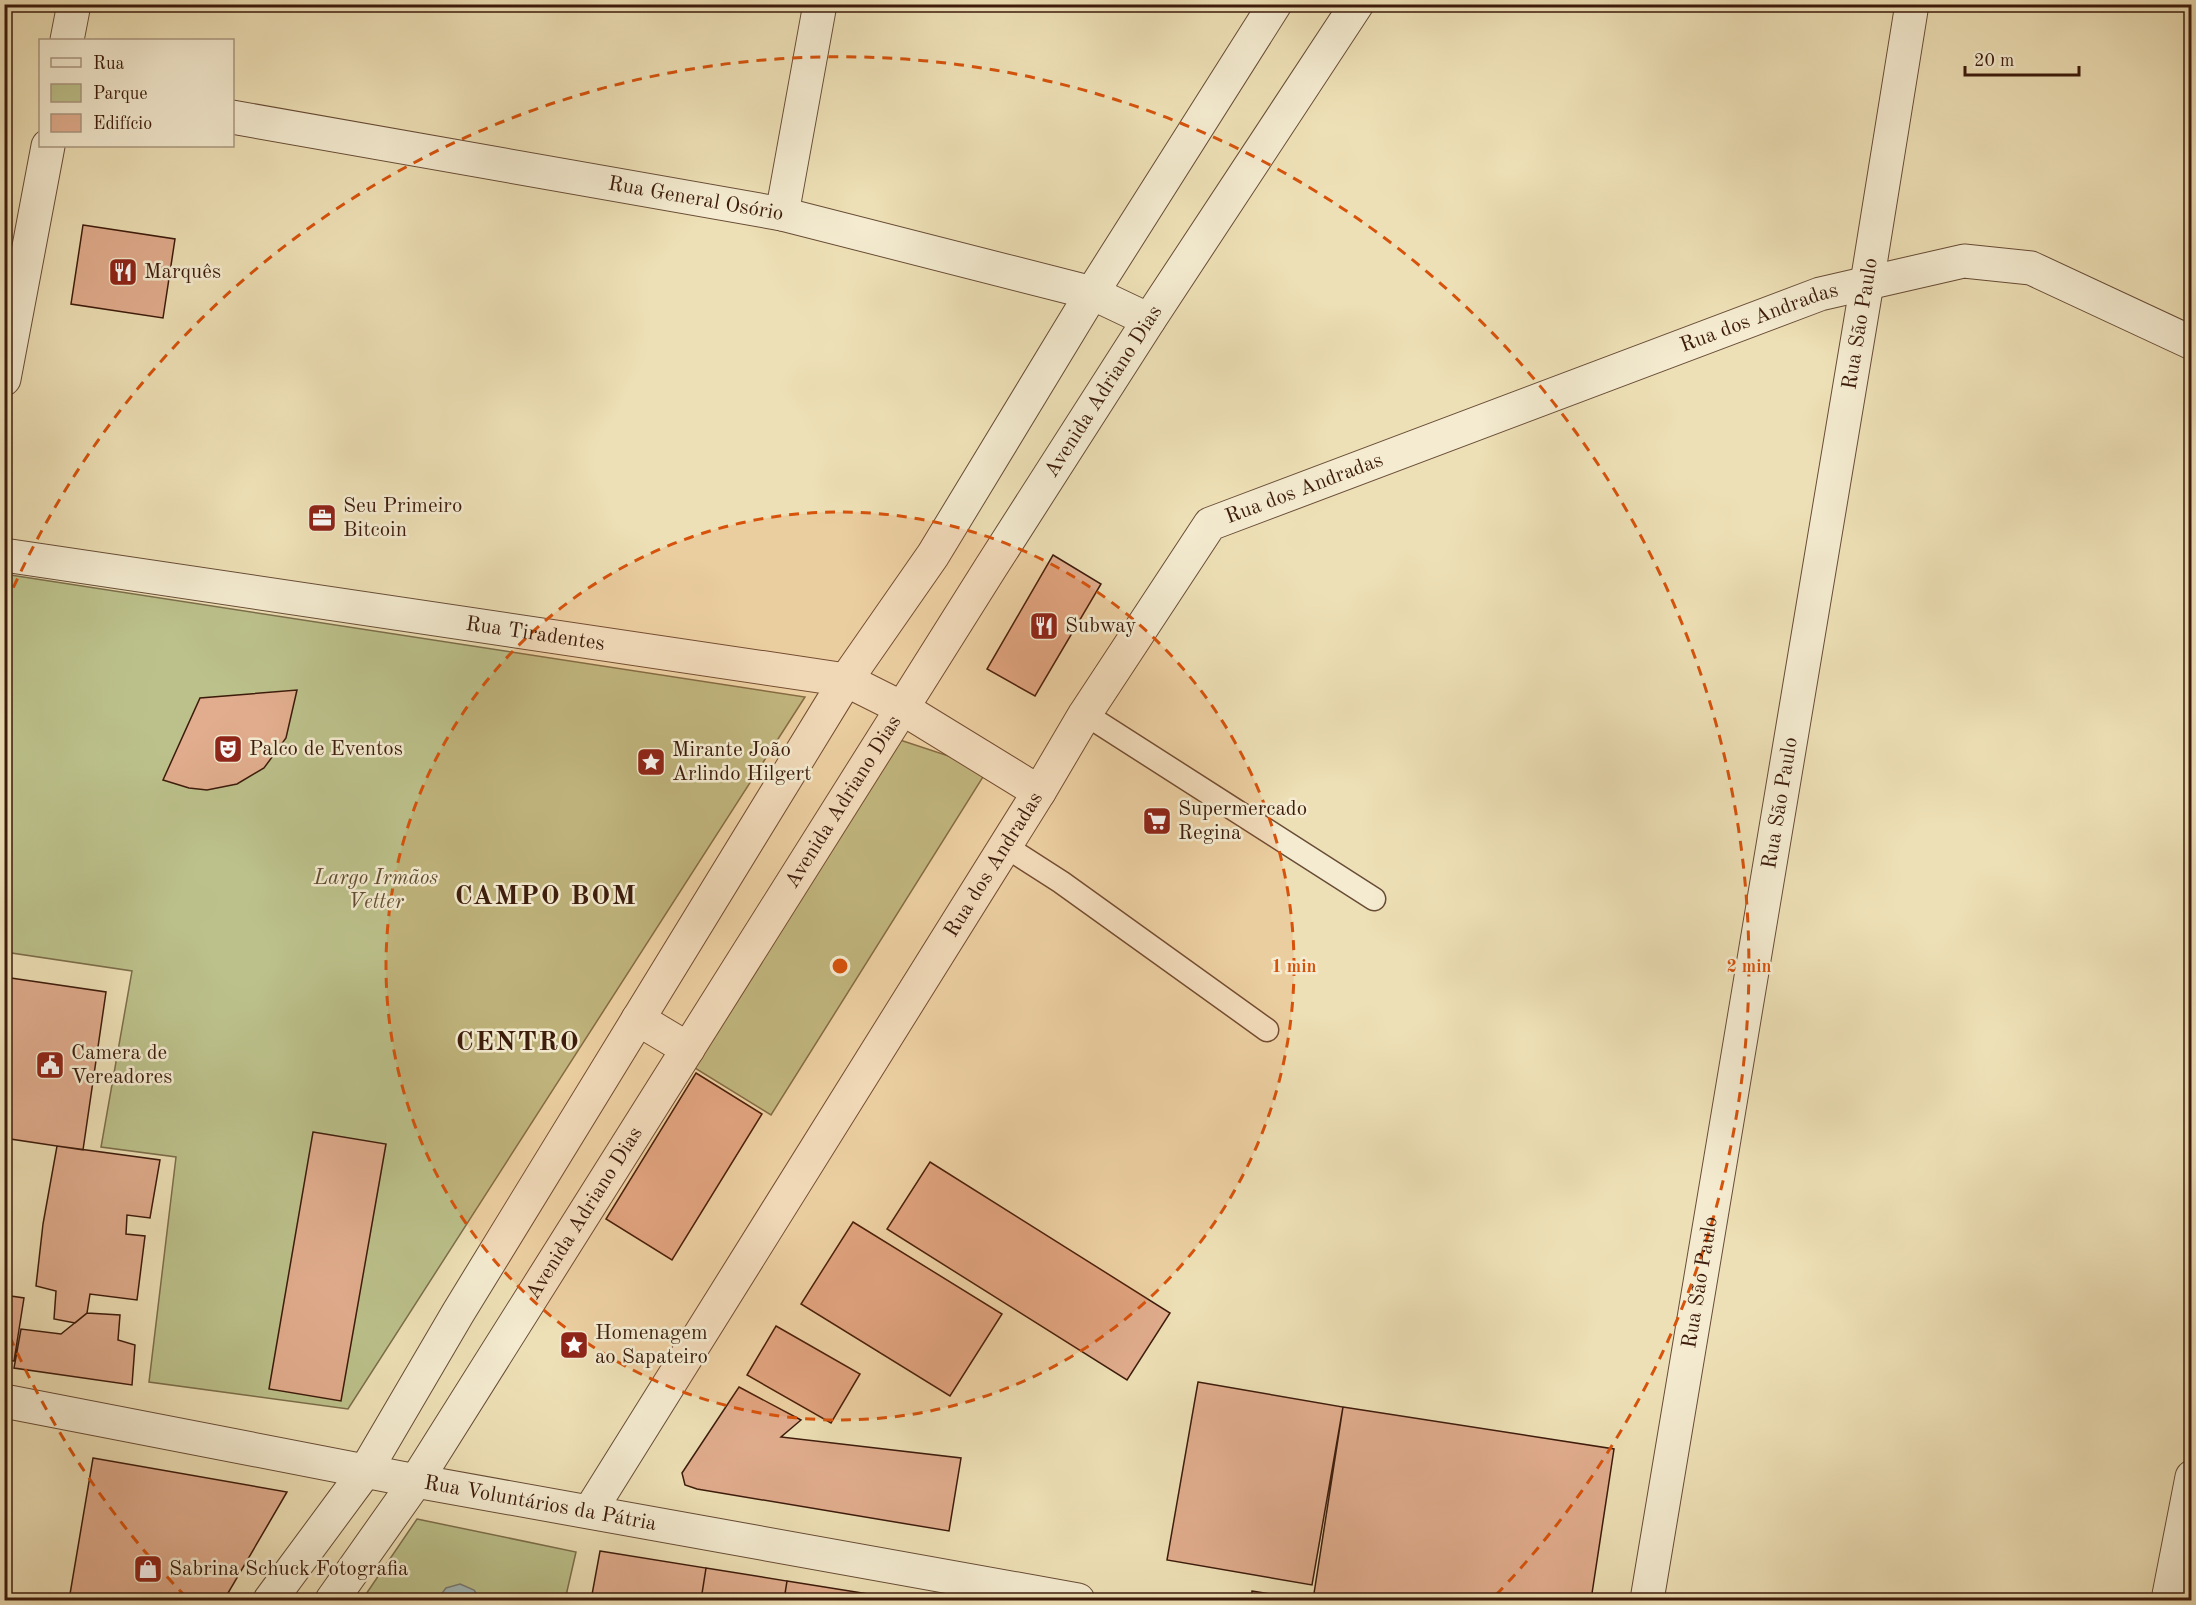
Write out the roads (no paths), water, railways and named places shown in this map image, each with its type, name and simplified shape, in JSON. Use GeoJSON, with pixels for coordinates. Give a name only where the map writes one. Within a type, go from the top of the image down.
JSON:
{"type":"FeatureCollection","features":[{"type":"Feature","properties":{"kind":"street"},"geometry":{"type":"LineString","coordinates":[[67,39],[74,4]]}},
{"type":"Feature","properties":{"kind":"street"},"geometry":{"type":"LineString","coordinates":[[782,214],[820,4]]}},
{"type":"Feature","properties":{"kind":"street"},"geometry":{"type":"LineString","coordinates":[[270,1600],[366,1470],[464,1303],[846,680],[933,555],[1092,293],[1275,4]]}},
{"type":"Feature","properties":{"kind":"street","name":"Avenida Adriano Dias"},"geometry":{"type":"LineString","coordinates":[[332,1600],[416,1481],[1149,320],[1357,4]]}},
{"type":"Feature","properties":{"kind":"street","name":"Rua São Paulo"},"geometry":{"type":"LineString","coordinates":[[1647,1600],[1912,4]]}},
{"type":"Feature","properties":{"kind":"street","name":"Rua General Osório"},"geometry":{"type":"LineString","coordinates":[[234,117],[782,214],[1092,293],[1149,320]]}},
{"type":"Feature","properties":{"kind":"street"},"geometry":{"type":"LineString","coordinates":[[4,379],[48,147]]}},
{"type":"Feature","properties":{"kind":"street","name":"Rua dos Andradas"},"geometry":{"type":"LineString","coordinates":[[590,1511],[1039,792],[1085,714],[1210,524],[1820,294],[1964,261],[2031,268],[2192,343]]}},
{"type":"Feature","properties":{"kind":"street","name":"Rua Tiradentes"},"geometry":{"type":"LineString","coordinates":[[4,555],[846,680],[902,708],[1039,792]]}},
{"type":"Feature","properties":{"kind":"street"},"geometry":{"type":"LineString","coordinates":[[638,1019],[688,1049]]}},
{"type":"Feature","properties":{"kind":"street","name":"Rua Voluntários da Pátria"},"geometry":{"type":"LineString","coordinates":[[4,1401],[416,1481],[1078,1600]]}},
{"type":"Feature","properties":{"kind":"street"},"geometry":{"type":"LineString","coordinates":[[2177,1594],[2192,1477]]}},
{"type":"Feature","properties":{"kind":"lane"},"geometry":{"type":"LineString","coordinates":[[1085,714],[1374,899]]}},
{"type":"Feature","properties":{"kind":"lane"},"geometry":{"type":"LineString","coordinates":[[1005,846],[1061,882],[1267,1030]]}},
{"type":"Feature","properties":{"kind":"water"},"geometry":{"type":"Polygon","coordinates":[[[460,1584],[474,1590],[481,1600],[437,1600],[446,1588],[460,1584]]]}},
{"type":"Feature","properties":{"kind":"place","name":"Marquês"},"geometry":{"type":"Point","coordinates":[123,272]}},
{"type":"Feature","properties":{"kind":"place","name":"Seu Primeiro Bitcoin"},"geometry":{"type":"Point","coordinates":[322,518]}},
{"type":"Feature","properties":{"kind":"place","name":"Subway"},"geometry":{"type":"Point","coordinates":[1044,626]}},
{"type":"Feature","properties":{"kind":"place","name":"Palco de Eventos"},"geometry":{"type":"Point","coordinates":[228,749]}},
{"type":"Feature","properties":{"kind":"place","name":"Mirante João Arlindo Hilgert"},"geometry":{"type":"Point","coordinates":[651,762]}},
{"type":"Feature","properties":{"kind":"place","name":"Supermercado Regina"},"geometry":{"type":"Point","coordinates":[1157,821]}},
{"type":"Feature","properties":{"kind":"place","name":"Camera de Vereadores"},"geometry":{"type":"Point","coordinates":[50,1065]}},
{"type":"Feature","properties":{"kind":"place","name":"Homenagem ao Sapateiro"},"geometry":{"type":"Point","coordinates":[574,1345]}},
{"type":"Feature","properties":{"kind":"place","name":"Sabrina Schuck Fotografia"},"geometry":{"type":"Point","coordinates":[148,1569]}},
{"type":"Feature","properties":{"kind":"district","name":"CAMPO BOM"},"geometry":{"type":"Point","coordinates":[546,896]}},
{"type":"Feature","properties":{"kind":"district","name":"CENTRO"},"geometry":{"type":"Point","coordinates":[518,1042]}},
{"type":"Feature","properties":{"kind":"park label","name":"Largo Irmãos Vetter"},"geometry":{"type":"Point","coordinates":[376,890]}}]}
